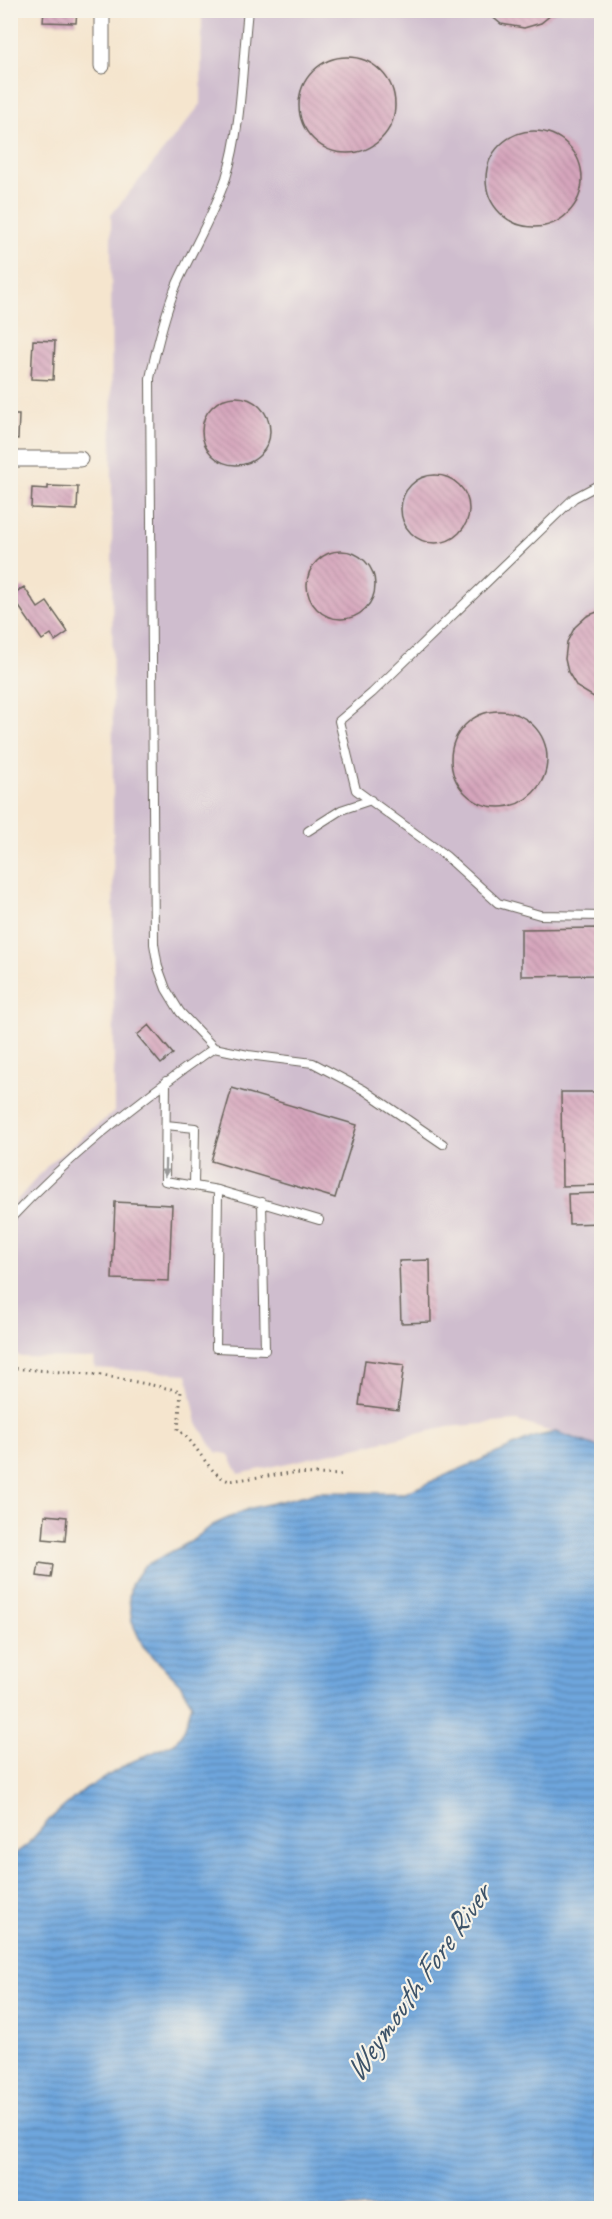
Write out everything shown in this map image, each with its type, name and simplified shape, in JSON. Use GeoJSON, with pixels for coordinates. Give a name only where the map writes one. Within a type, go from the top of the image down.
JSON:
{"type":"FeatureCollection","features":[{"type":"Feature","properties":{"kind":"street"},"geometry":{"type":"LineString","coordinates":[[102,10],[102,66]]}},
{"type":"Feature","properties":{"kind":"street"},"geometry":{"type":"LineString","coordinates":[[10,459],[80,459]]}},
{"type":"Feature","properties":{"kind":"lane"},"geometry":{"type":"LineString","coordinates":[[248,10],[233,147],[226,177],[213,212],[177,285],[160,329],[150,378],[154,944],[158,967],[166,989],[180,1012],[214,1048],[248,1055],[314,1063],[364,1090],[443,1144]]}},
{"type":"Feature","properties":{"kind":"lane"},"geometry":{"type":"LineString","coordinates":[[602,483],[574,498],[372,693],[339,721],[356,790],[446,856],[498,903],[540,915],[602,916]]}},
{"type":"Feature","properties":{"kind":"lane"},"geometry":{"type":"LineString","coordinates":[[308,831],[341,810],[371,800]]}},
{"type":"Feature","properties":{"kind":"lane"},"geometry":{"type":"LineString","coordinates":[[10,1219],[80,1150],[166,1081],[214,1048]]}},
{"type":"Feature","properties":{"kind":"lane"},"geometry":{"type":"LineString","coordinates":[[166,1081],[165,1181],[218,1190],[320,1220]]}},
{"type":"Feature","properties":{"kind":"lane"},"geometry":{"type":"LineString","coordinates":[[166,1125],[195,1128],[194,1185]]}},
{"type":"Feature","properties":{"kind":"lane"},"geometry":{"type":"LineString","coordinates":[[218,1190],[216,1348],[265,1350],[262,1202]]}},
{"type":"Feature","properties":{"kind":"path"},"geometry":{"type":"LineString","coordinates":[[10,1368],[102,1375],[181,1391],[178,1430],[195,1443],[213,1471],[221,1478],[230,1481],[291,1473],[345,1475]]}},
{"type":"Feature","properties":{"kind":"shaded area"},"geometry":{"type":"Polygon","coordinates":[[[202,11],[601,11],[601,1448],[517,1421],[448,1427],[239,1474],[228,1454],[216,1452],[197,1423],[187,1374],[95,1368],[94,1358],[21,1357],[11,1351],[11,1207],[49,1164],[114,1112],[111,215],[201,104],[202,11]]]}},
{"type":"Feature","properties":{"kind":"water","name":"Weymouth Fore River"},"geometry":{"type":"Polygon","coordinates":[[[556,1432],[601,1448],[601,2208],[11,2208],[11,1857],[28,1844],[50,1819],[81,1792],[129,1763],[175,1743],[184,1730],[192,1704],[181,1685],[143,1646],[132,1622],[129,1598],[131,1585],[144,1566],[190,1542],[213,1525],[248,1509],[318,1492],[405,1493],[534,1437],[556,1432]]]}},
{"type":"Feature","properties":{"kind":"building"},"geometry":{"type":"Polygon","coordinates":[[[44,10],[77,10],[76,23],[43,22],[44,10]]]}},
{"type":"Feature","properties":{"kind":"building"},"geometry":{"type":"Polygon","coordinates":[[[484,10],[557,10],[541,23],[524,28],[501,24],[484,10]]]}},
{"type":"Feature","properties":{"kind":"building"},"geometry":{"type":"Polygon","coordinates":[[[347,57],[365,61],[381,71],[391,87],[395,105],[391,123],[381,139],[365,149],[347,153],[329,149],[313,139],[303,123],[299,105],[303,87],[313,71],[329,61],[347,57]]]}},
{"type":"Feature","properties":{"kind":"building"},"geometry":{"type":"Polygon","coordinates":[[[534,131],[552,135],[568,145],[578,161],[582,179],[578,197],[568,213],[552,223],[534,227],[516,223],[500,213],[490,197],[486,179],[490,161],[500,145],[516,135],[534,131]]]}},
{"type":"Feature","properties":{"kind":"building"},"geometry":{"type":"Polygon","coordinates":[[[33,340],[55,341],[53,380],[31,379],[33,340]]]}},
{"type":"Feature","properties":{"kind":"building"},"geometry":{"type":"Polygon","coordinates":[[[236,397],[249,400],[260,407],[267,418],[270,431],[267,444],[260,455],[249,462],[236,465],[223,462],[212,455],[205,444],[202,431],[205,418],[212,407],[223,400],[236,397]]]}},
{"type":"Feature","properties":{"kind":"building"},"geometry":{"type":"Polygon","coordinates":[[[10,415],[19,415],[18,439],[10,438],[10,415]]]}},
{"type":"Feature","properties":{"kind":"building"},"geometry":{"type":"Polygon","coordinates":[[[435,475],[448,478],[459,485],[466,496],[469,509],[466,522],[459,533],[448,540],[435,543],[422,540],[411,533],[404,522],[401,509],[404,496],[411,485],[422,478],[435,475]]]}},
{"type":"Feature","properties":{"kind":"building"},"geometry":{"type":"Polygon","coordinates":[[[48,486],[78,487],[77,510],[31,508],[32,488],[48,489],[48,486]]]}},
{"type":"Feature","properties":{"kind":"building"},"geometry":{"type":"Polygon","coordinates":[[[341,551],[354,554],[365,561],[372,572],[375,585],[372,598],[365,609],[354,616],[341,619],[328,616],[317,609],[310,598],[307,585],[310,572],[317,561],[328,554],[341,551]]]}},
{"type":"Feature","properties":{"kind":"building"},"geometry":{"type":"Polygon","coordinates":[[[24,587],[38,608],[47,602],[68,632],[55,641],[51,634],[42,640],[11,595],[24,587]]]}},
{"type":"Feature","properties":{"kind":"building"},"geometry":{"type":"Polygon","coordinates":[[[602,610],[602,702],[577,687],[568,672],[565,659],[567,642],[575,627],[587,616],[602,610]]]}},
{"type":"Feature","properties":{"kind":"building"},"geometry":{"type":"Polygon","coordinates":[[[499,711],[517,715],[533,725],[543,741],[547,759],[543,777],[533,793],[517,803],[499,807],[481,803],[465,793],[455,777],[451,759],[455,741],[465,725],[481,715],[499,711]]]}},
{"type":"Feature","properties":{"kind":"building"},"geometry":{"type":"Polygon","coordinates":[[[602,928],[602,975],[521,976],[521,929],[602,928]]]}},
{"type":"Feature","properties":{"kind":"building"},"geometry":{"type":"Polygon","coordinates":[[[149,1025],[173,1054],[161,1064],[137,1035],[149,1025]]]}},
{"type":"Feature","properties":{"kind":"building"},"geometry":{"type":"Polygon","coordinates":[[[232,1088],[357,1125],[335,1198],[211,1161],[232,1088]]]}},
{"type":"Feature","properties":{"kind":"building"},"geometry":{"type":"Polygon","coordinates":[[[561,1092],[602,1092],[602,1185],[562,1186],[561,1092]]]}},
{"type":"Feature","properties":{"kind":"building"},"geometry":{"type":"Polygon","coordinates":[[[602,1193],[602,1223],[569,1224],[568,1194],[602,1193]]]}},
{"type":"Feature","properties":{"kind":"building"},"geometry":{"type":"Polygon","coordinates":[[[115,1202],[172,1205],[169,1281],[112,1279],[115,1202]]]}},
{"type":"Feature","properties":{"kind":"building"},"geometry":{"type":"Polygon","coordinates":[[[430,1260],[431,1322],[401,1323],[399,1261],[430,1260]]]}},
{"type":"Feature","properties":{"kind":"building"},"geometry":{"type":"Polygon","coordinates":[[[365,1360],[404,1365],[398,1410],[359,1405],[365,1360]]]}},
{"type":"Feature","properties":{"kind":"building"},"geometry":{"type":"Polygon","coordinates":[[[45,1515],[67,1517],[65,1541],[43,1539],[45,1515]]]}},
{"type":"Feature","properties":{"kind":"building"},"geometry":{"type":"Polygon","coordinates":[[[39,1563],[53,1565],[51,1578],[37,1576],[39,1563]]]}}]}
